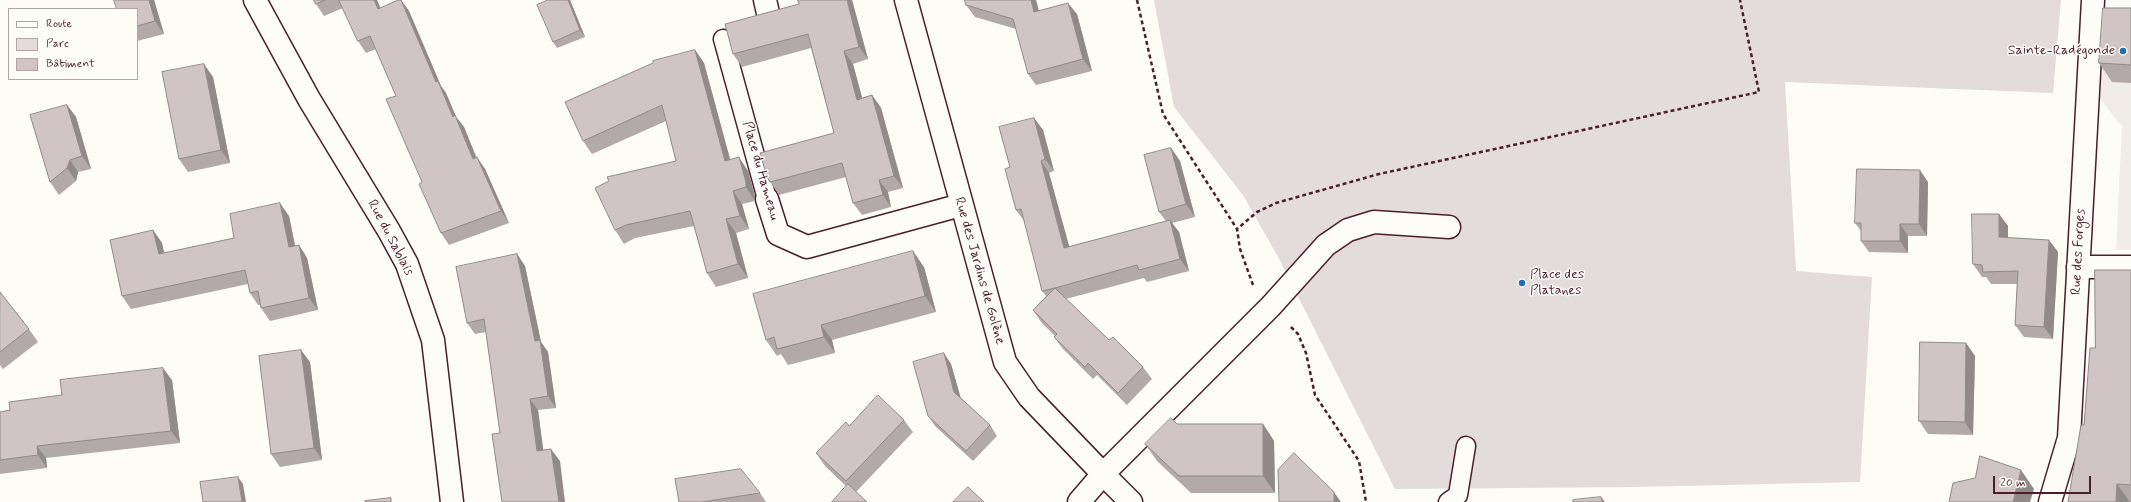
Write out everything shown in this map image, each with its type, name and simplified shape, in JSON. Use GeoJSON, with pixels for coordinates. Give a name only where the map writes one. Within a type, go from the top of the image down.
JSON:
{"type":"FeatureCollection","features":[{"type":"Feature","properties":{"kind":"street","name":"Rue du Sablais"},"geometry":{"type":"LineString","coordinates":[[255,0],[309,99],[389,231],[407,264],[433,340],[452,502]]}},
{"type":"Feature","properties":{"kind":"street","name":"Rue des Jardins de Golène"},"geometry":{"type":"LineString","coordinates":[[906,0],[1005,362],[1029,397],[1131,502]]}},
{"type":"Feature","properties":{"kind":"street","name":"Rue des Forges"},"geometry":{"type":"LineString","coordinates":[[2050,502],[2069,438],[2093,0]]}},
{"type":"Feature","properties":{"kind":"street","name":"Place du Hameau"},"geometry":{"type":"LineString","coordinates":[[767,200],[778,234],[807,247],[961,205]]}},
{"type":"Feature","properties":{"kind":"street"},"geometry":{"type":"LineString","coordinates":[[1079,502],[1103,474],[1271,306],[1326,246],[1348,230],[1374,222],[1449,227]]}},
{"type":"Feature","properties":{"kind":"street"},"geometry":{"type":"LineString","coordinates":[[2078,267],[2131,267]]}},
{"type":"Feature","properties":{"kind":"lane","name":"Place du Hameau"},"geometry":{"type":"LineString","coordinates":[[723,39],[767,200]]}},
{"type":"Feature","properties":{"kind":"lane"},"geometry":{"type":"LineString","coordinates":[[1448,502],[1458,495],[1466,446]]}},
{"type":"Feature","properties":{"kind":"path"},"geometry":{"type":"LineString","coordinates":[[1137,0],[1163,114],[1236,229],[1240,249],[1252,284],[1255,288]]}},
{"type":"Feature","properties":{"kind":"path"},"geometry":{"type":"LineString","coordinates":[[1236,229],[1257,212],[1276,203],[1379,174],[1759,92],[1740,0]]}},
{"type":"Feature","properties":{"kind":"path"},"geometry":{"type":"LineString","coordinates":[[1289,325],[1298,334],[1306,353],[1315,395],[1359,461],[1366,502]]}},
{"type":"Feature","properties":{"kind":"shaded area"},"geometry":{"type":"Polygon","coordinates":[[[2131,17],[2131,250],[2116,250],[2122,126],[2100,99],[2105,19],[2131,17]]]}},
{"type":"Feature","properties":{"kind":"green space"},"geometry":{"type":"Polygon","coordinates":[[[1154,0],[2061,0],[2053,93],[1785,82],[1796,271],[1872,277],[1860,482],[1634,487],[1395,489],[1278,257],[1243,195],[1174,107],[1154,0]]]}},
{"type":"Feature","properties":{"kind":"building"},"geometry":{"type":"Polygon","coordinates":[[[114,0],[149,0],[155,21],[138,26],[138,8],[117,8],[114,0]]]}},
{"type":"Feature","properties":{"kind":"building"},"geometry":{"type":"Polygon","coordinates":[[[314,0],[325,0],[316,4],[314,0]]]}},
{"type":"Feature","properties":{"kind":"building"},"geometry":{"type":"Polygon","coordinates":[[[339,0],[374,0],[378,9],[401,0],[436,82],[438,81],[453,117],[455,115],[473,159],[477,157],[501,211],[441,233],[419,184],[422,182],[386,99],[396,96],[370,36],[358,41],[339,0]]]}},
{"type":"Feature","properties":{"kind":"building"},"geometry":{"type":"Polygon","coordinates":[[[548,0],[568,0],[580,30],[553,42],[537,5],[548,0]]]}},
{"type":"Feature","properties":{"kind":"building"},"geometry":{"type":"Polygon","coordinates":[[[798,0],[847,0],[859,47],[844,51],[857,100],[872,95],[894,176],[879,180],[883,195],[853,203],[842,163],[770,182],[767,177],[760,153],[834,133],[808,34],[733,54],[725,24],[799,4],[798,0]]]}},
{"type":"Feature","properties":{"kind":"building"},"geometry":{"type":"Polygon","coordinates":[[[965,0],[1031,0],[1034,12],[1068,3],[1083,59],[1028,74],[1013,19],[966,5],[965,0]]]}},
{"type":"Feature","properties":{"kind":"building"},"geometry":{"type":"Polygon","coordinates":[[[2103,8],[2131,8],[2131,65],[2099,63],[2103,8]]]}},
{"type":"Feature","properties":{"kind":"building"},"geometry":{"type":"Polygon","coordinates":[[[695,50],[725,161],[739,157],[746,182],[746,187],[733,191],[740,216],[726,219],[738,264],[707,273],[690,211],[626,225],[615,230],[595,188],[609,181],[607,177],[676,161],[662,105],[583,141],[565,102],[653,63],[653,61],[695,50]]]}},
{"type":"Feature","properties":{"kind":"building"},"geometry":{"type":"Polygon","coordinates":[[[204,64],[221,150],[179,159],[162,72],[204,64]]]}},
{"type":"Feature","properties":{"kind":"building"},"geometry":{"type":"Polygon","coordinates":[[[67,105],[82,156],[70,160],[67,168],[50,182],[30,115],[67,105]]]}},
{"type":"Feature","properties":{"kind":"building"},"geometry":{"type":"Polygon","coordinates":[[[1034,118],[1045,159],[1041,161],[1064,248],[1170,220],[1180,259],[1139,270],[1137,265],[1042,291],[1021,209],[1016,210],[1005,169],[1010,167],[999,127],[1034,118]]]}},
{"type":"Feature","properties":{"kind":"building"},"geometry":{"type":"Polygon","coordinates":[[[1171,148],[1186,204],[1159,212],[1144,155],[1171,148]]]}},
{"type":"Feature","properties":{"kind":"building"},"geometry":{"type":"Polygon","coordinates":[[[1857,169],[1920,170],[1919,224],[1900,224],[1900,241],[1861,241],[1861,223],[1855,223],[1857,169]]]}},
{"type":"Feature","properties":{"kind":"building"},"geometry":{"type":"Polygon","coordinates":[[[280,203],[289,247],[299,245],[309,298],[261,308],[258,291],[250,293],[245,270],[122,296],[110,240],[153,230],[159,254],[234,238],[230,214],[280,203]]]}},
{"type":"Feature","properties":{"kind":"building"},"geometry":{"type":"Polygon","coordinates":[[[1972,214],[1999,214],[1999,237],[2049,240],[2044,327],[2015,325],[2018,271],[1983,272],[1982,265],[1973,264],[1972,214]]]}},
{"type":"Feature","properties":{"kind":"building"},"geometry":{"type":"Polygon","coordinates":[[[913,251],[925,296],[821,325],[824,337],[777,349],[774,337],[766,340],[753,294],[913,251]]]}},
{"type":"Feature","properties":{"kind":"building"},"geometry":{"type":"Polygon","coordinates":[[[517,254],[535,341],[540,340],[548,396],[530,399],[537,451],[551,449],[559,502],[502,502],[492,434],[500,433],[484,319],[467,323],[456,267],[517,254]]]}},
{"type":"Feature","properties":{"kind":"building"},"geometry":{"type":"Polygon","coordinates":[[[2095,270],[2131,270],[2131,485],[2117,484],[2116,502],[2068,502],[2081,425],[2084,425],[2090,348],[2095,348],[2095,270]]]}},
{"type":"Feature","properties":{"kind":"building"},"geometry":{"type":"Polygon","coordinates":[[[1055,288],[1109,340],[1113,337],[1143,367],[1118,393],[1088,363],[1085,367],[1054,337],[1057,334],[1033,310],[1055,288]]]}},
{"type":"Feature","properties":{"kind":"building"},"geometry":{"type":"Polygon","coordinates":[[[0,292],[29,329],[0,352],[0,292]]]}},
{"type":"Feature","properties":{"kind":"building"},"geometry":{"type":"Polygon","coordinates":[[[1920,342],[1966,343],[1965,422],[1919,421],[1920,342]]]}},
{"type":"Feature","properties":{"kind":"building"},"geometry":{"type":"Polygon","coordinates":[[[301,350],[314,448],[271,454],[259,356],[301,350]]]}},
{"type":"Feature","properties":{"kind":"building"},"geometry":{"type":"Polygon","coordinates":[[[944,353],[954,392],[990,425],[966,451],[928,416],[913,362],[944,353]]]}},
{"type":"Feature","properties":{"kind":"building"},"geometry":{"type":"Polygon","coordinates":[[[163,368],[171,431],[37,446],[38,455],[0,460],[0,412],[10,410],[9,402],[62,395],[60,380],[163,368]]]}},
{"type":"Feature","properties":{"kind":"building"},"geometry":{"type":"Polygon","coordinates":[[[878,395],[904,420],[846,481],[816,453],[846,422],[849,426],[878,395]]]}},
{"type":"Feature","properties":{"kind":"building"},"geometry":{"type":"Polygon","coordinates":[[[1171,418],[1177,424],[1263,424],[1263,476],[1179,476],[1145,444],[1171,418]]]}},
{"type":"Feature","properties":{"kind":"building"},"geometry":{"type":"Polygon","coordinates":[[[1294,453],[1334,492],[1334,502],[1279,502],[1278,470],[1294,453]]]}},
{"type":"Feature","properties":{"kind":"building"},"geometry":{"type":"Polygon","coordinates":[[[1980,456],[2021,470],[2013,502],[1949,502],[1953,483],[1975,478],[1980,456]]]}},
{"type":"Feature","properties":{"kind":"building"},"geometry":{"type":"Polygon","coordinates":[[[741,469],[760,493],[702,502],[679,502],[675,479],[741,469]]]}},
{"type":"Feature","properties":{"kind":"building"},"geometry":{"type":"Polygon","coordinates":[[[238,477],[242,502],[203,502],[200,482],[238,477]]]}},
{"type":"Feature","properties":{"kind":"building"},"geometry":{"type":"Polygon","coordinates":[[[848,484],[867,502],[832,502],[848,484]]]}},
{"type":"Feature","properties":{"kind":"building"},"geometry":{"type":"Polygon","coordinates":[[[968,487],[984,502],[953,502],[968,487]]]}},
{"type":"Feature","properties":{"kind":"building"},"geometry":{"type":"Polygon","coordinates":[[[1601,497],[1602,502],[1573,502],[1573,500],[1601,497]]]}},
{"type":"Feature","properties":{"kind":"building"},"geometry":{"type":"Polygon","coordinates":[[[391,498],[391,502],[365,502],[365,501],[391,498]]]}},
{"type":"Feature","properties":{"kind":"place","name":"Sainte-Radégonde"},"geometry":{"type":"Point","coordinates":[2123,51]}},
{"type":"Feature","properties":{"kind":"place","name":"Place des Platanes"},"geometry":{"type":"Point","coordinates":[1522,283]}}]}
